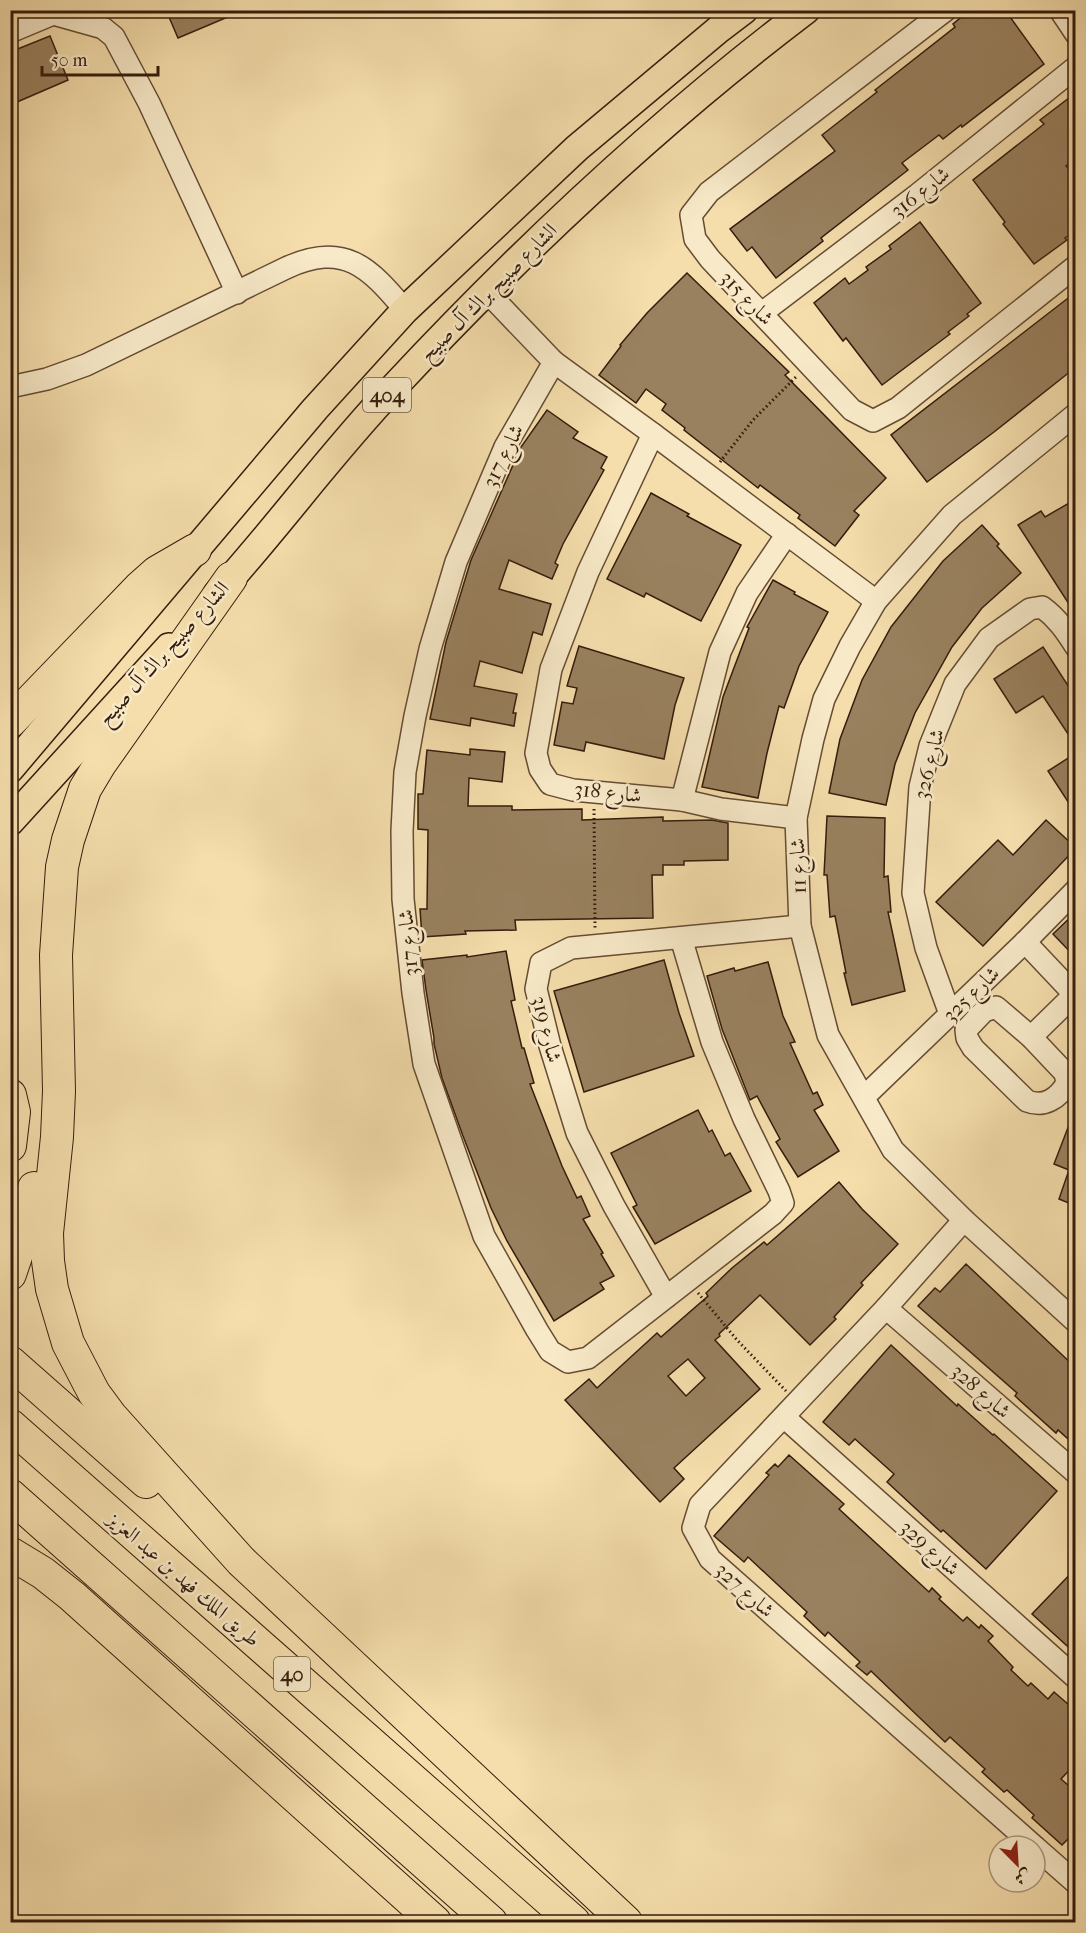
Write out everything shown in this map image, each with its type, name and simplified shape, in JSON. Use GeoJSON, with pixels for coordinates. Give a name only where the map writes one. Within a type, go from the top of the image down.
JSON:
{"type":"FeatureCollection","features":[{"type":"Feature","properties":{"kind":"highway"},"geometry":{"type":"LineString","coordinates":[[10,722],[139,588],[157,572],[195,550]]}},
{"type":"Feature","properties":{"kind":"highway"},"geometry":{"type":"LineString","coordinates":[[10,1274],[28,1221],[33,1188],[43,1052],[56,955],[62,867],[76,812],[85,789],[100,764],[231,578]]}},
{"type":"Feature","properties":{"kind":"highway"},"geometry":{"type":"LineString","coordinates":[[56,955],[59,1091],[57,1137],[47,1233],[48,1261],[58,1317],[80,1369],[111,1416],[241,1561]]}},
{"type":"Feature","properties":{"kind":"highway"},"geometry":{"type":"LineString","coordinates":[[10,1095],[14,1112],[10,1146]]}},
{"type":"Feature","properties":{"kind":"highway"},"geometry":{"type":"LineString","coordinates":[[10,1362],[170,1504],[241,1561],[626,1923]]}},
{"type":"Feature","properties":{"kind":"highway","name":"طريق الملك فهد بن عبد العزيز"},"geometry":{"type":"LineString","coordinates":[[10,1425],[574,1923]]}},
{"type":"Feature","properties":{"kind":"highway","name":"40"},"geometry":{"type":"LineString","coordinates":[[10,1495],[491,1923]]}},
{"type":"Feature","properties":{"kind":"highway"},"geometry":{"type":"LineString","coordinates":[[10,1553],[43,1573],[72,1596],[435,1923]]}},
{"type":"Feature","properties":{"kind":"highway"},"geometry":{"type":"LineString","coordinates":[[10,1578],[52,1602],[155,1673]]}},
{"type":"Feature","properties":{"kind":"main road","name":"الشارع صبيح براك آل صبيح"},"geometry":{"type":"LineString","coordinates":[[10,769],[315,409],[405,310],[577,148],[724,20],[744,10]]}},
{"type":"Feature","properties":{"kind":"main road","name":"الشارع صبيح براك آل صبيح"},"geometry":{"type":"LineString","coordinates":[[10,822],[231,578],[393,387],[569,209],[663,125],[806,10]]}},
{"type":"Feature","properties":{"kind":"street","name":"شارع 315"},"geometry":{"type":"LineString","coordinates":[[946,10],[709,192],[691,215],[695,239],[705,253],[852,410],[873,420],[898,408],[1076,266]]}},
{"type":"Feature","properties":{"kind":"street"},"geometry":{"type":"LineString","coordinates":[[1060,10],[1076,34]]}},
{"type":"Feature","properties":{"kind":"street"},"geometry":{"type":"LineString","coordinates":[[10,32],[53,12],[103,28],[114,37],[148,103],[237,293]]}},
{"type":"Feature","properties":{"kind":"street","name":"شارع 316"},"geometry":{"type":"LineString","coordinates":[[762,313],[917,195],[1076,67]]}},
{"type":"Feature","properties":{"kind":"street"},"geometry":{"type":"LineString","coordinates":[[10,387],[47,379],[86,365],[302,261],[318,257],[335,257],[351,261],[366,269],[379,279],[405,310]]}},
{"type":"Feature","properties":{"kind":"street"},"geometry":{"type":"LineString","coordinates":[[487,292],[554,362],[710,476],[876,602]]}},
{"type":"Feature","properties":{"kind":"street","name":"شارع 317"},"geometry":{"type":"LineString","coordinates":[[554,362],[505,447],[456,562],[430,649],[415,716],[405,772],[402,831],[404,899],[412,993],[424,1065],[484,1236],[550,1351],[568,1362],[588,1358],[773,1214],[783,1203],[712,1042],[681,938]]}},
{"type":"Feature","properties":{"kind":"street","name":"شارع 11"},"geometry":{"type":"LineString","coordinates":[[1075,1320],[964,1220],[894,1150],[828,1035],[800,926],[796,818],[824,699],[850,646],[876,602],[952,515],[1076,414]]}},
{"type":"Feature","properties":{"kind":"street","name":"شارع 318"},"geometry":{"type":"LineString","coordinates":[[653,434],[588,572],[551,669],[536,753],[540,769],[550,784],[573,790],[682,800],[721,809],[796,818]]}},
{"type":"Feature","properties":{"kind":"street"},"geometry":{"type":"LineString","coordinates":[[682,800],[720,652],[747,593],[787,534]]}},
{"type":"Feature","properties":{"kind":"street","name":"شارع 326"},"geometry":{"type":"LineString","coordinates":[[951,1014],[926,948],[914,893],[920,787],[930,746],[955,684],[989,638],[1030,609],[1042,607],[1051,614],[1064,628],[1076,647]]}},
{"type":"Feature","properties":{"kind":"street","name":"شارع 325"},"geometry":{"type":"LineString","coordinates":[[865,1096],[1076,890]]}},
{"type":"Feature","properties":{"kind":"street","name":"شارع 319"},"geometry":{"type":"LineString","coordinates":[[666,1297],[614,1206],[577,1133],[550,1046],[536,989],[541,963],[571,948],[800,926]]}},
{"type":"Feature","properties":{"kind":"street"},"geometry":{"type":"LineString","coordinates":[[1025,942],[1075,996],[1031,1037]]}},
{"type":"Feature","properties":{"kind":"street"},"geometry":{"type":"LineString","coordinates":[[996,1007],[1031,1037],[1065,1073],[1067,1083],[1050,1101],[1035,1105],[973,1048],[967,1038],[966,1030],[984,1011],[996,1007]]}},
{"type":"Feature","properties":{"kind":"street","name":"شارع 327"},"geometry":{"type":"LineString","coordinates":[[964,1220],[886,1308],[700,1505],[693,1528],[710,1558],[1019,1834]]}},
{"type":"Feature","properties":{"kind":"street","name":"شارع 328"},"geometry":{"type":"LineString","coordinates":[[886,1308],[1076,1473]]}},
{"type":"Feature","properties":{"kind":"street","name":"شارع 329"},"geometry":{"type":"LineString","coordinates":[[791,1410],[1076,1678]]}},
{"type":"Feature","properties":{"kind":"street","name":"شارع 327"},"geometry":{"type":"LineString","coordinates":[[1047,1858],[1076,1883]]}},
{"type":"Feature","properties":{"kind":"path"},"geometry":{"type":"LineString","coordinates":[[710,476],[753,420],[809,364]]}},
{"type":"Feature","properties":{"kind":"path"},"geometry":{"type":"LineString","coordinates":[[594,792],[595,946]]}},
{"type":"Feature","properties":{"kind":"path"},"geometry":{"type":"LineString","coordinates":[[687,1281],[737,1340],[791,1410]]}},
{"type":"Feature","properties":{"kind":"building"},"geometry":{"type":"Polygon","coordinates":[[[166,10],[213,10],[242,11],[178,38],[166,10]]]}},
{"type":"Feature","properties":{"kind":"building"},"geometry":{"type":"Polygon","coordinates":[[[970,10],[1005,10],[1044,64],[962,127],[961,125],[943,139],[939,135],[902,163],[908,170],[821,238],[823,241],[776,278],[752,247],[747,251],[730,229],[835,151],[822,135],[955,27],[953,24],[970,10]]]}},
{"type":"Feature","properties":{"kind":"building"},"geometry":{"type":"Polygon","coordinates":[[[50,36],[68,80],[10,105],[10,52],[50,36]]]}},
{"type":"Feature","properties":{"kind":"building"},"geometry":{"type":"Polygon","coordinates":[[[1069,98],[1076,106],[1076,159],[1066,166],[1076,177],[1076,230],[1065,238],[1067,240],[1034,264],[973,180],[1044,124],[1040,120],[1069,98]]]}},
{"type":"Feature","properties":{"kind":"building"},"geometry":{"type":"Polygon","coordinates":[[[920,222],[981,303],[967,314],[969,316],[948,332],[950,334],[882,385],[846,338],[843,341],[814,303],[845,278],[849,284],[868,270],[866,267],[891,249],[889,246],[920,222]]]}},
{"type":"Feature","properties":{"kind":"building"},"geometry":{"type":"Polygon","coordinates":[[[687,273],[789,372],[785,375],[886,478],[854,511],[859,515],[835,546],[798,518],[800,515],[760,485],[758,488],[684,430],[685,428],[662,410],[666,404],[646,389],[636,403],[599,375],[647,313],[687,273]]]}},
{"type":"Feature","properties":{"kind":"building"},"geometry":{"type":"Polygon","coordinates":[[[1076,292],[1076,367],[927,482],[891,435],[1076,292]]]}},
{"type":"Feature","properties":{"kind":"building"},"geometry":{"type":"Polygon","coordinates":[[[547,410],[578,432],[573,438],[607,457],[601,468],[604,470],[563,544],[555,563],[558,565],[552,579],[509,560],[499,589],[551,604],[542,635],[533,632],[522,673],[480,661],[474,686],[517,694],[513,713],[516,713],[514,726],[471,718],[470,726],[430,719],[446,642],[471,560],[521,447],[547,410]]]}},
{"type":"Feature","properties":{"kind":"building"},"geometry":{"type":"Polygon","coordinates":[[[651,493],[689,514],[687,516],[741,545],[701,621],[646,593],[644,597],[607,579],[651,493]]]}},
{"type":"Feature","properties":{"kind":"building"},"geometry":{"type":"Polygon","coordinates":[[[1076,499],[1076,615],[1018,525],[1041,511],[1045,517],[1076,499]]]}},
{"type":"Feature","properties":{"kind":"building"},"geometry":{"type":"Polygon","coordinates":[[[982,525],[1021,573],[982,608],[952,647],[915,713],[895,764],[886,805],[829,793],[840,739],[862,680],[891,627],[943,561],[982,525]]]}},
{"type":"Feature","properties":{"kind":"building"},"geometry":{"type":"Polygon","coordinates":[[[773,580],[828,612],[799,666],[784,708],[779,706],[758,798],[702,787],[723,697],[749,628],[747,627],[773,580]]]}},
{"type":"Feature","properties":{"kind":"building"},"geometry":{"type":"Polygon","coordinates":[[[579,646],[684,678],[675,705],[664,759],[586,742],[584,751],[554,745],[562,702],[573,704],[577,688],[567,686],[579,646]]]}},
{"type":"Feature","properties":{"kind":"building"},"geometry":{"type":"Polygon","coordinates":[[[1043,647],[1076,698],[1076,746],[1043,696],[1016,713],[994,679],[1043,647]]]}},
{"type":"Feature","properties":{"kind":"building"},"geometry":{"type":"Polygon","coordinates":[[[470,749],[505,752],[502,782],[469,778],[468,806],[512,806],[512,810],[582,809],[582,820],[663,817],[663,821],[712,820],[728,823],[728,860],[684,861],[684,865],[663,865],[663,875],[652,875],[653,918],[515,920],[516,930],[465,931],[466,934],[422,937],[420,909],[427,909],[428,830],[418,829],[418,794],[423,794],[427,750],[470,755],[470,749]]]}},
{"type":"Feature","properties":{"kind":"building"},"geometry":{"type":"Polygon","coordinates":[[[1076,753],[1076,814],[1048,771],[1076,753]]]}},
{"type":"Feature","properties":{"kind":"building"},"geometry":{"type":"Polygon","coordinates":[[[827,816],[885,818],[884,877],[888,876],[891,912],[888,912],[905,991],[852,1005],[844,973],[846,973],[835,916],[830,917],[827,875],[824,875],[827,816]]]}},
{"type":"Feature","properties":{"kind":"building"},"geometry":{"type":"Polygon","coordinates":[[[1046,820],[1076,848],[983,946],[936,902],[998,840],[1013,855],[1046,820]]]}},
{"type":"Feature","properties":{"kind":"building"},"geometry":{"type":"Polygon","coordinates":[[[1076,912],[1076,958],[1053,934],[1076,912]]]}},
{"type":"Feature","properties":{"kind":"building"},"geometry":{"type":"Polygon","coordinates":[[[506,951],[515,1000],[511,1001],[522,1048],[524,1048],[534,1083],[530,1084],[562,1166],[577,1198],[581,1196],[590,1216],[583,1219],[614,1276],[600,1283],[604,1289],[554,1321],[507,1241],[491,1208],[463,1136],[442,1078],[434,1044],[422,960],[467,955],[467,957],[506,951]]]}},
{"type":"Feature","properties":{"kind":"building"},"geometry":{"type":"Polygon","coordinates":[[[664,960],[694,1056],[584,1092],[554,991],[664,960]]]}},
{"type":"Feature","properties":{"kind":"building"},"geometry":{"type":"Polygon","coordinates":[[[768,962],[783,1016],[795,1042],[790,1043],[813,1094],[817,1092],[823,1105],[814,1110],[839,1151],[798,1177],[776,1142],[780,1139],[757,1096],[750,1100],[722,1029],[707,976],[768,962]]]}},
{"type":"Feature","properties":{"kind":"building"},"geometry":{"type":"Polygon","coordinates":[[[698,1110],[709,1132],[712,1130],[725,1156],[730,1153],[751,1191],[655,1244],[633,1207],[637,1205],[611,1153],[698,1110]]]}},
{"type":"Feature","properties":{"kind":"building"},"geometry":{"type":"Polygon","coordinates":[[[1074,1112],[1076,1112],[1076,1206],[1059,1199],[1069,1170],[1054,1164],[1074,1112]]]}},
{"type":"Feature","properties":{"kind":"building"},"geometry":{"type":"Polygon","coordinates":[[[839,1182],[862,1209],[898,1244],[861,1283],[863,1285],[834,1317],[836,1319],[810,1345],[760,1295],[719,1334],[720,1336],[715,1340],[760,1389],[674,1468],[684,1479],[660,1502],[565,1400],[589,1379],[597,1388],[657,1333],[661,1337],[708,1296],[706,1293],[732,1268],[764,1242],[767,1245],[839,1182]],[[688,1359],[668,1376],[686,1396],[705,1378],[688,1359]]]}},
{"type":"Feature","properties":{"kind":"building"},"geometry":{"type":"Polygon","coordinates":[[[966,1264],[1076,1368],[1076,1446],[1058,1430],[1056,1433],[1015,1396],[1017,1393],[918,1306],[935,1288],[940,1292],[966,1264]]]}},
{"type":"Feature","properties":{"kind":"building"},"geometry":{"type":"Polygon","coordinates":[[[891,1345],[957,1406],[958,1404],[994,1434],[1057,1491],[986,1569],[943,1530],[941,1532],[887,1482],[894,1474],[855,1439],[849,1445],[823,1422],[891,1345]]]}},
{"type":"Feature","properties":{"kind":"building"},"geometry":{"type":"Polygon","coordinates":[[[789,1455],[844,1504],[839,1509],[929,1592],[932,1588],[941,1597],[939,1599],[963,1621],[967,1617],[979,1628],[981,1625],[993,1636],[988,1641],[1013,1667],[1011,1670],[1028,1686],[1031,1683],[1048,1699],[1054,1692],[1076,1711],[1076,1763],[1061,1779],[1076,1792],[1076,1831],[1062,1845],[1032,1818],[1034,1815],[1007,1790],[1004,1792],[982,1772],[985,1769],[950,1737],[945,1742],[871,1671],[867,1675],[856,1666],[860,1662],[828,1632],[825,1636],[804,1616],[807,1612],[748,1557],[744,1562],[714,1536],[769,1475],[766,1473],[775,1464],[778,1467],[789,1455]]]}},
{"type":"Feature","properties":{"kind":"building"},"geometry":{"type":"Polygon","coordinates":[[[1076,1568],[1076,1654],[1032,1614],[1076,1568]]]}}]}
